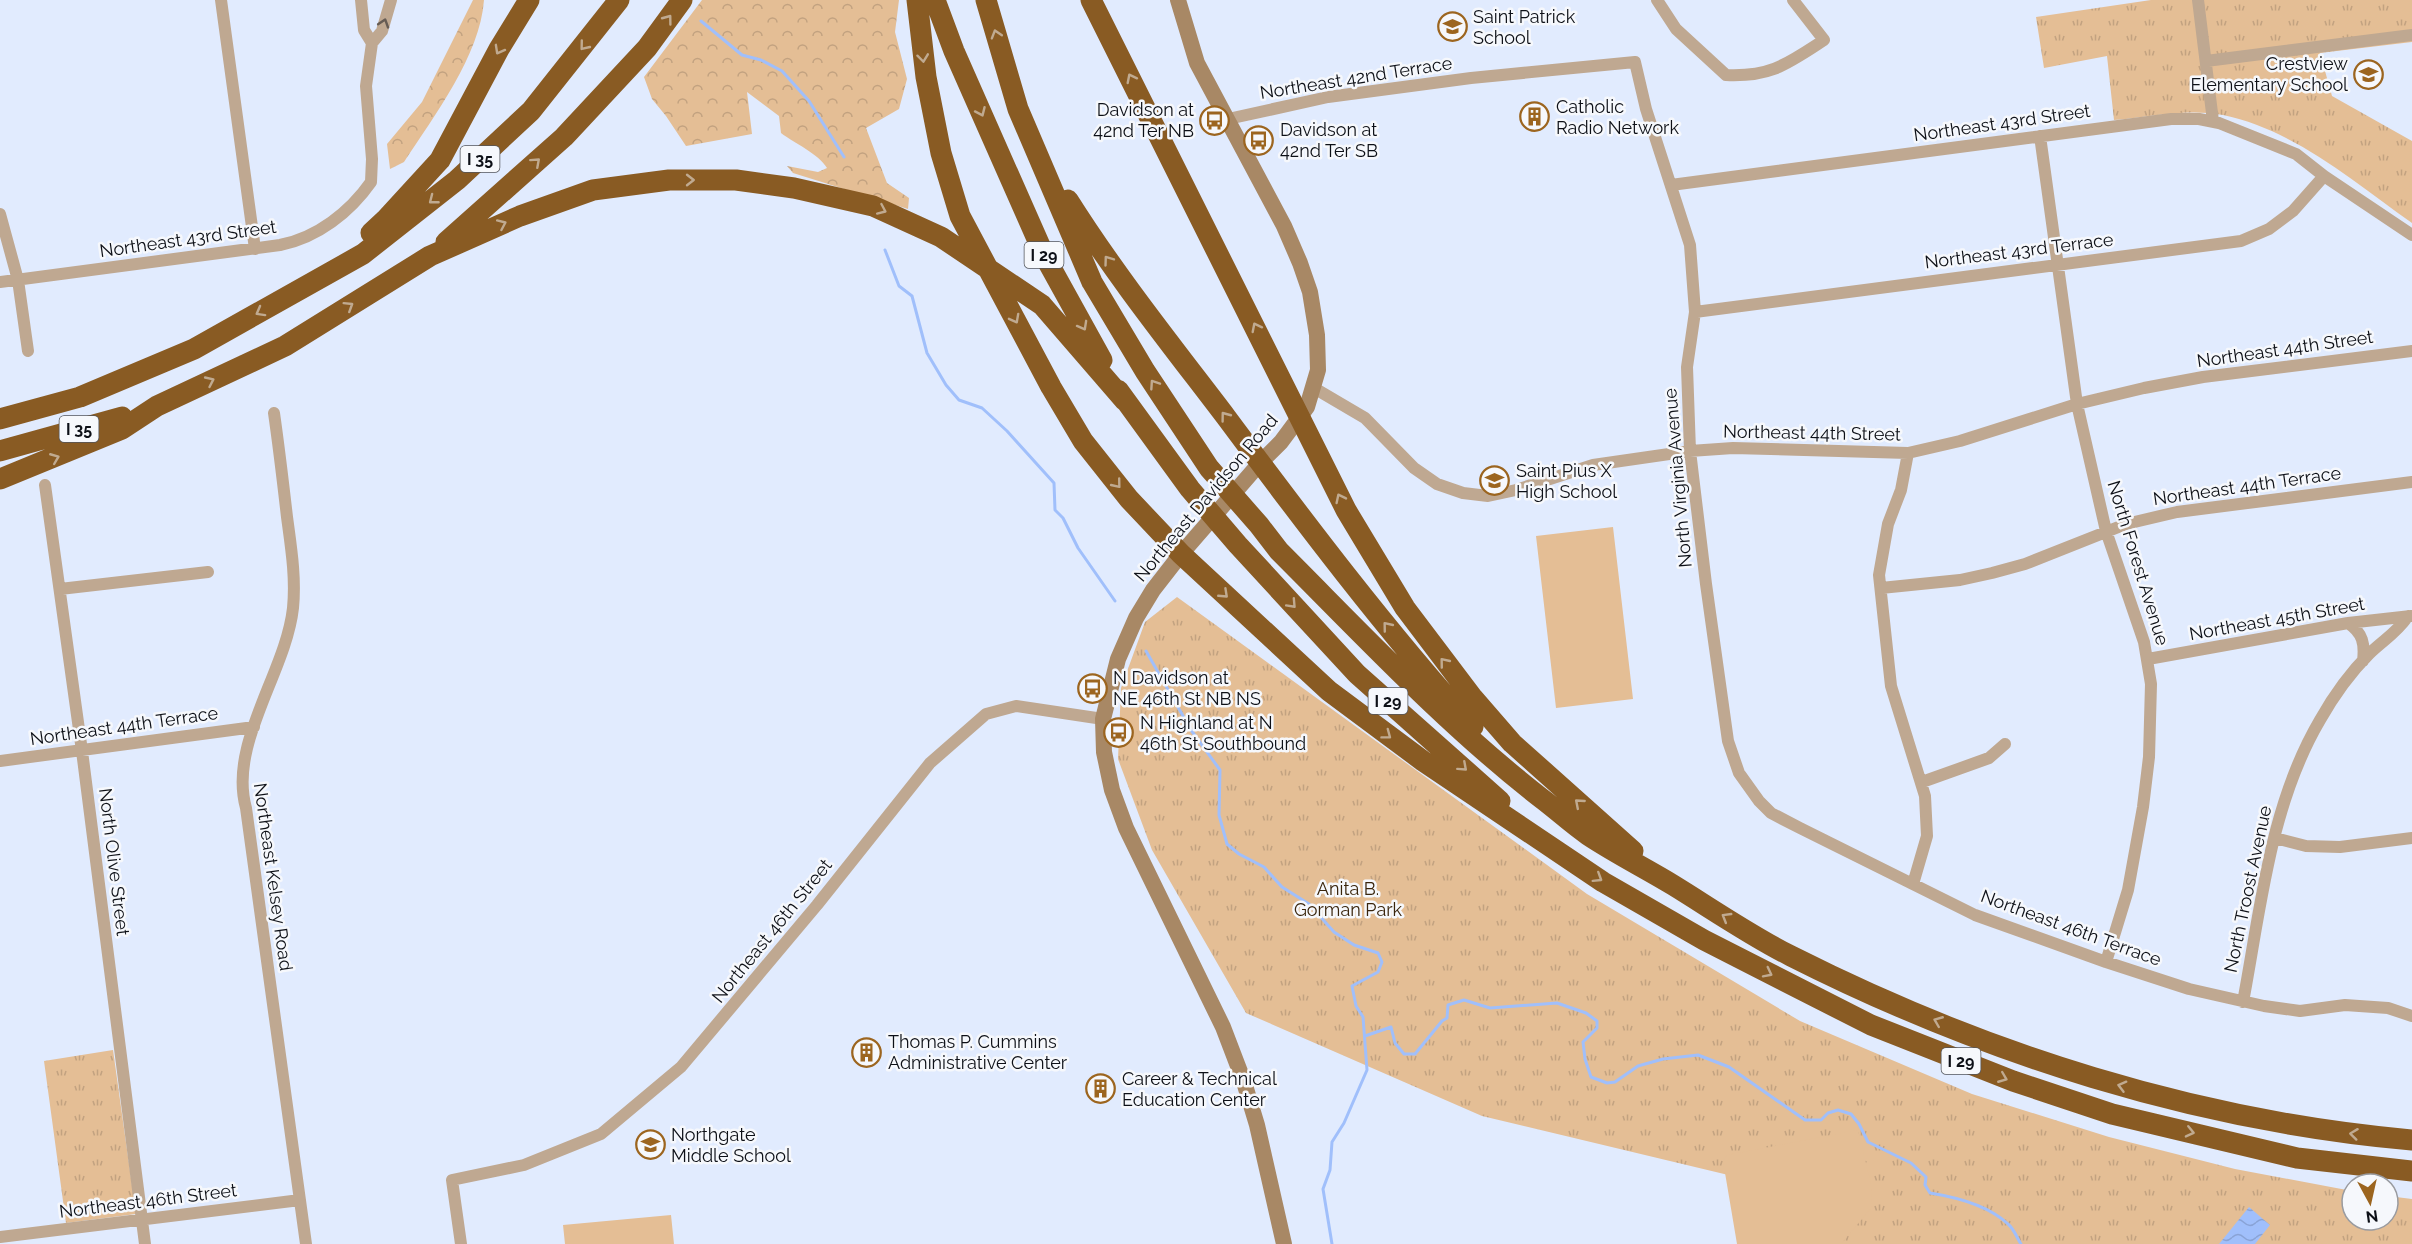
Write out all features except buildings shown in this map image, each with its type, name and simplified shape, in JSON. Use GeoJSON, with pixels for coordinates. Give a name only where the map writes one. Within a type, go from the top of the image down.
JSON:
{"type":"FeatureCollection","features":[{"type":"Feature","properties":{"kind":"highway"},"geometry":{"type":"LineString","coordinates":[[311,283],[385,220],[440,160],[499,49],[529,0]]}},
{"type":"Feature","properties":{"kind":"highway","name":"I 35"},"geometry":{"type":"LineString","coordinates":[[0,419],[80,397],[194,348],[363,254],[457,180],[531,111],[619,0]]}},
{"type":"Feature","properties":{"kind":"highway","name":"I 35"},"geometry":{"type":"LineString","coordinates":[[0,451],[157,406],[285,346],[430,256],[564,137],[646,48],[682,0]]}},
{"type":"Feature","properties":{"kind":"highway"},"geometry":{"type":"LineString","coordinates":[[917,0],[926,77],[940,153],[960,216],[1083,441],[1130,499],[1182,554],[1329,692],[1423,761],[1548,846]]}},
{"type":"Feature","properties":{"kind":"highway","name":"I 29"},"geometry":{"type":"LineString","coordinates":[[935,0],[954,51],[1045,257],[1125,401],[1190,489],[1238,545],[1357,674],[1461,764],[1548,846],[1603,882],[1735,956],[1872,1025],[2013,1081],[2112,1114],[2297,1158],[2412,1171]]}},
{"type":"Feature","properties":{"kind":"highway","name":"I 29"},"geometry":{"type":"LineString","coordinates":[[986,0],[1018,109],[1092,282],[1145,371],[1209,468],[1279,550],[1438,712],[1503,769],[1588,834],[1789,955],[1900,1006],[2002,1047],[2107,1082],[2199,1107],[2307,1128],[2412,1140]]}},
{"type":"Feature","properties":{"kind":"highway"},"geometry":{"type":"LineString","coordinates":[[1091,0],[1346,510],[1374,560],[1411,617],[1473,698],[1512,743],[1670,883]]}},
{"type":"Feature","properties":{"kind":"highway"},"geometry":{"type":"LineString","coordinates":[[1018,109],[1065,195],[1104,256],[1260,463],[1383,621],[1480,736],[1503,769]]}},
{"type":"Feature","properties":{"kind":"highway"},"geometry":{"type":"LineString","coordinates":[[430,256],[520,216],[593,189],[669,180],[736,180],[794,188],[873,206],[941,237],[1042,304],[1125,401]]}},
{"type":"Feature","properties":{"kind":"highway"},"geometry":{"type":"LineString","coordinates":[[0,405],[80,397]]}},
{"type":"Feature","properties":{"kind":"highway"},"geometry":{"type":"LineString","coordinates":[[0,479],[122,429],[157,406]]}},
{"type":"Feature","properties":{"kind":"street"},"geometry":{"type":"LineString","coordinates":[[221,0],[255,249]]}},
{"type":"Feature","properties":{"kind":"street"},"geometry":{"type":"LineString","coordinates":[[361,0],[364,30],[372,43],[382,31],[391,0]]}},
{"type":"Feature","properties":{"kind":"street","name":"Northeast Davidson Road"},"geometry":{"type":"LineString","coordinates":[[1178,0],[1197,63],[1284,226],[1310,292],[1317,335],[1318,370],[1307,407],[1281,442],[1260,463],[1182,554],[1153,590],[1136,618],[1118,659],[1103,719],[1104,752],[1112,790],[1126,828],[1223,1027],[1244,1082],[1257,1125],[1284,1244]]}},
{"type":"Feature","properties":{"kind":"street"},"geometry":{"type":"LineString","coordinates":[[1658,0],[1676,29],[1726,75],[1749,76],[1771,71],[1824,40],[1793,0]]}},
{"type":"Feature","properties":{"kind":"street"},"geometry":{"type":"LineString","coordinates":[[2198,0],[2213,121]]}},
{"type":"Feature","properties":{"kind":"street"},"geometry":{"type":"LineString","coordinates":[[2206,61],[2412,35]]}},
{"type":"Feature","properties":{"kind":"street","name":"Northeast 43rd Street"},"geometry":{"type":"LineString","coordinates":[[0,282],[255,249],[296,242],[325,227],[342,214],[371,182],[372,159],[366,86],[372,43]]}},
{"type":"Feature","properties":{"kind":"street","name":"Northeast 42nd Terrace"},"geometry":{"type":"LineString","coordinates":[[1228,119],[1304,101],[1404,86],[1635,62]]}},
{"type":"Feature","properties":{"kind":"street","name":"North Virginia Avenue"},"geometry":{"type":"LineString","coordinates":[[1635,62],[1646,109],[1689,245],[1695,312],[1687,367],[1690,451],[1728,741],[1747,786]]}},
{"type":"Feature","properties":{"kind":"street","name":"Northeast 43rd Street"},"geometry":{"type":"LineString","coordinates":[[1671,185],[2171,119],[2213,121],[2296,154],[2324,176],[2412,235]]}},
{"type":"Feature","properties":{"kind":"street","name":"North Forest Avenue"},"geometry":{"type":"LineString","coordinates":[[2040,136],[2077,405],[2106,531],[2148,659],[2152,707],[2143,807],[2128,890],[2106,962]]}},
{"type":"Feature","properties":{"kind":"street","name":"Northeast 43rd Terrace"},"geometry":{"type":"LineString","coordinates":[[1695,312],[2241,241],[2270,229],[2285,217],[2324,176]]}},
{"type":"Feature","properties":{"kind":"street"},"geometry":{"type":"LineString","coordinates":[[0,214],[18,280],[28,351]]}},
{"type":"Feature","properties":{"kind":"street","name":"Northeast 44th Street"},"geometry":{"type":"LineString","coordinates":[[1314,388],[1365,418],[1414,468],[1425,476],[1463,493],[1501,495],[1593,465],[1690,451],[1733,448],[1908,453],[1960,441],[2077,405],[2144,388],[2203,377],[2412,351]]}},
{"type":"Feature","properties":{"kind":"street","name":"Northeast Kelsey Road"},"geometry":{"type":"LineString","coordinates":[[274,413],[293,560],[293,608],[290,628],[243,764],[241,787],[246,808],[306,1244]]}},
{"type":"Feature","properties":{"kind":"street"},"geometry":{"type":"LineString","coordinates":[[1908,453],[1901,490],[1886,533],[1879,575],[1891,686],[1922,782],[1928,816],[1927,836],[1913,884]]}},
{"type":"Feature","properties":{"kind":"street","name":"Northeast 44th Terrace"},"geometry":{"type":"LineString","coordinates":[[1881,588],[1960,580],[1992,573],[2025,564],[2106,531],[2177,512],[2412,482]]}},
{"type":"Feature","properties":{"kind":"street","name":"North Olive Street"},"geometry":{"type":"LineString","coordinates":[[45,485],[82,751],[145,1244]]}},
{"type":"Feature","properties":{"kind":"street"},"geometry":{"type":"LineString","coordinates":[[60,589],[208,572]]}},
{"type":"Feature","properties":{"kind":"street","name":"Northeast 45th Street"},"geometry":{"type":"LineString","coordinates":[[2148,659],[2348,623],[2410,616]]}},
{"type":"Feature","properties":{"kind":"street","name":"North Troost Avenue"},"geometry":{"type":"LineString","coordinates":[[2243,1002],[2274,838],[2282,808],[2304,750],[2339,691],[2363,661],[2398,631],[2410,616]]}},
{"type":"Feature","properties":{"kind":"street"},"geometry":{"type":"LineString","coordinates":[[2348,623],[2355,627],[2364,642],[2363,661]]}},
{"type":"Feature","properties":{"kind":"street","name":"Northeast 46th Street"},"geometry":{"type":"LineString","coordinates":[[461,1244],[452,1180],[524,1165],[601,1134],[681,1068],[817,905],[930,764],[986,714],[1016,706],[1103,719]]}},
{"type":"Feature","properties":{"kind":"street","name":"Northeast 44th Terrace"},"geometry":{"type":"LineString","coordinates":[[0,761],[254,727]]}},
{"type":"Feature","properties":{"kind":"street"},"geometry":{"type":"LineString","coordinates":[[1922,782],[1989,758],[2006,744]]}},
{"type":"Feature","properties":{"kind":"street","name":"Northeast 46th Terrace"},"geometry":{"type":"LineString","coordinates":[[1747,786],[1772,813],[1976,915],[2106,962],[2189,989],[2243,1002],[2300,1011],[2345,1005],[2388,1008],[2412,1016]]}},
{"type":"Feature","properties":{"kind":"street"},"geometry":{"type":"LineString","coordinates":[[2274,838],[2306,846],[2340,847],[2412,838]]}},
{"type":"Feature","properties":{"kind":"street","name":"Northeast 46th Street"},"geometry":{"type":"LineString","coordinates":[[0,1237],[300,1200]]}},
{"type":"Feature","properties":{"kind":"green space"},"geometry":{"type":"Polygon","coordinates":[[[473,0],[484,0],[481,21],[465,64],[404,162],[390,169],[387,144],[422,102],[473,0]]]}},
{"type":"Feature","properties":{"kind":"green space"},"geometry":{"type":"Polygon","coordinates":[[[702,0],[899,0],[895,32],[907,79],[899,109],[866,128],[887,183],[909,198],[908,209],[793,173],[787,166],[818,172],[827,168],[812,153],[781,133],[779,116],[747,92],[752,134],[686,146],[652,99],[644,77],[702,0]]]}},
{"type":"Feature","properties":{"kind":"green space"},"geometry":{"type":"Polygon","coordinates":[[[2151,0],[2412,0],[2412,42],[2320,53],[2332,96],[2412,141],[2412,223],[2323,159],[2275,132],[2249,122],[2223,115],[2196,112],[2114,120],[2107,56],[2044,68],[2036,17],[2151,0]]]}},
{"type":"Feature","properties":{"kind":"green space"},"geometry":{"type":"Polygon","coordinates":[[[1613,527],[1633,699],[1556,708],[1536,536],[1613,527]]]}},
{"type":"Feature","properties":{"kind":"green space","name":"Anita B. Gorman Park"},"geometry":{"type":"Polygon","coordinates":[[[1177,597],[1587,894],[1800,1021],[1972,1094],[2109,1137],[2235,1169],[2340,1189],[2340,1232],[2400,1232],[2400,1198],[2412,1199],[2412,1244],[1836,1244],[1745,1179],[1482,1116],[1246,1013],[1152,850],[1118,759],[1121,688],[1145,622],[1177,597]]]}},
{"type":"Feature","properties":{"kind":"green space"},"geometry":{"type":"Polygon","coordinates":[[[113,1050],[136,1214],[66,1223],[44,1061],[113,1050]]]}},
{"type":"Feature","properties":{"kind":"green space"},"geometry":{"type":"Polygon","coordinates":[[[1858,1130],[1872,1188],[1871,1208],[1841,1244],[1737,1244],[1723,1161],[1727,1155],[1858,1130]]]}},
{"type":"Feature","properties":{"kind":"green space"},"geometry":{"type":"Polygon","coordinates":[[[671,1215],[674,1244],[565,1244],[563,1225],[671,1215]]]}},
{"type":"Feature","properties":{"kind":"water"},"geometry":{"type":"Polygon","coordinates":[[[2249,1207],[2270,1225],[2255,1244],[2219,1244],[2249,1207]]]}},
{"type":"Feature","properties":{"kind":"waterway"},"geometry":{"type":"LineString","coordinates":[[701,21],[742,55],[761,60],[782,71],[809,101],[844,157]]}},
{"type":"Feature","properties":{"kind":"waterway"},"geometry":{"type":"LineString","coordinates":[[885,250],[899,286],[912,296],[927,353],[946,385],[959,400],[982,408],[1007,431],[1054,483],[1055,510],[1063,518],[1078,548],[1115,601]]}},
{"type":"Feature","properties":{"kind":"waterway"},"geometry":{"type":"LineString","coordinates":[[1146,651],[1191,730],[1220,770],[1219,815],[1227,844],[1239,854],[1264,867],[1282,887],[1309,904],[1334,932],[1354,945],[1378,953],[1382,962],[1378,972],[1352,986],[1356,1006],[1363,1017],[1367,1070],[1344,1123],[1332,1142],[1330,1170],[1323,1189],[1332,1244]]}},
{"type":"Feature","properties":{"kind":"waterway"},"geometry":{"type":"LineString","coordinates":[[1365,1036],[1391,1027],[1395,1043],[1404,1054],[1415,1054],[1447,1018],[1448,1005],[1464,1000],[1490,1008],[1557,1003],[1586,1013],[1597,1021],[1597,1028],[1583,1042],[1585,1059],[1591,1077],[1607,1083],[1615,1082],[1638,1066],[1663,1059],[1698,1055],[1729,1067],[1805,1120],[1821,1120],[1828,1113],[1838,1110],[1851,1114],[1868,1142],[1911,1163],[1926,1177],[1925,1185],[1930,1193],[1961,1200],[1991,1212],[2010,1226],[2021,1244]]}},
{"type":"Feature","properties":{"kind":"place","name":"Saint Patrick School"},"geometry":{"type":"Point","coordinates":[1452,27]}},
{"type":"Feature","properties":{"kind":"place","name":"Crestview Elementary School"},"geometry":{"type":"Point","coordinates":[2369,74]}},
{"type":"Feature","properties":{"kind":"place","name":"Catholic Radio Network"},"geometry":{"type":"Point","coordinates":[1535,117]}},
{"type":"Feature","properties":{"kind":"place","name":"Davidson at 42nd Ter NB"},"geometry":{"type":"Point","coordinates":[1215,120]}},
{"type":"Feature","properties":{"kind":"place","name":"Davidson at 42nd Ter SB"},"geometry":{"type":"Point","coordinates":[1259,140]}},
{"type":"Feature","properties":{"kind":"place","name":"Saint Pius X High School"},"geometry":{"type":"Point","coordinates":[1495,481]}},
{"type":"Feature","properties":{"kind":"place","name":"N Davidson at NE 46th St NB NS"},"geometry":{"type":"Point","coordinates":[1092,688]}},
{"type":"Feature","properties":{"kind":"place","name":"N Highland at N 46th St Southbound"},"geometry":{"type":"Point","coordinates":[1119,733]}},
{"type":"Feature","properties":{"kind":"place","name":"Thomas P. Cummins Administrative Center"},"geometry":{"type":"Point","coordinates":[867,1052]}},
{"type":"Feature","properties":{"kind":"place","name":"Career & Technical Education Center"},"geometry":{"type":"Point","coordinates":[1101,1089]}},
{"type":"Feature","properties":{"kind":"place","name":"Northgate Middle School"},"geometry":{"type":"Point","coordinates":[650,1145]}}]}
